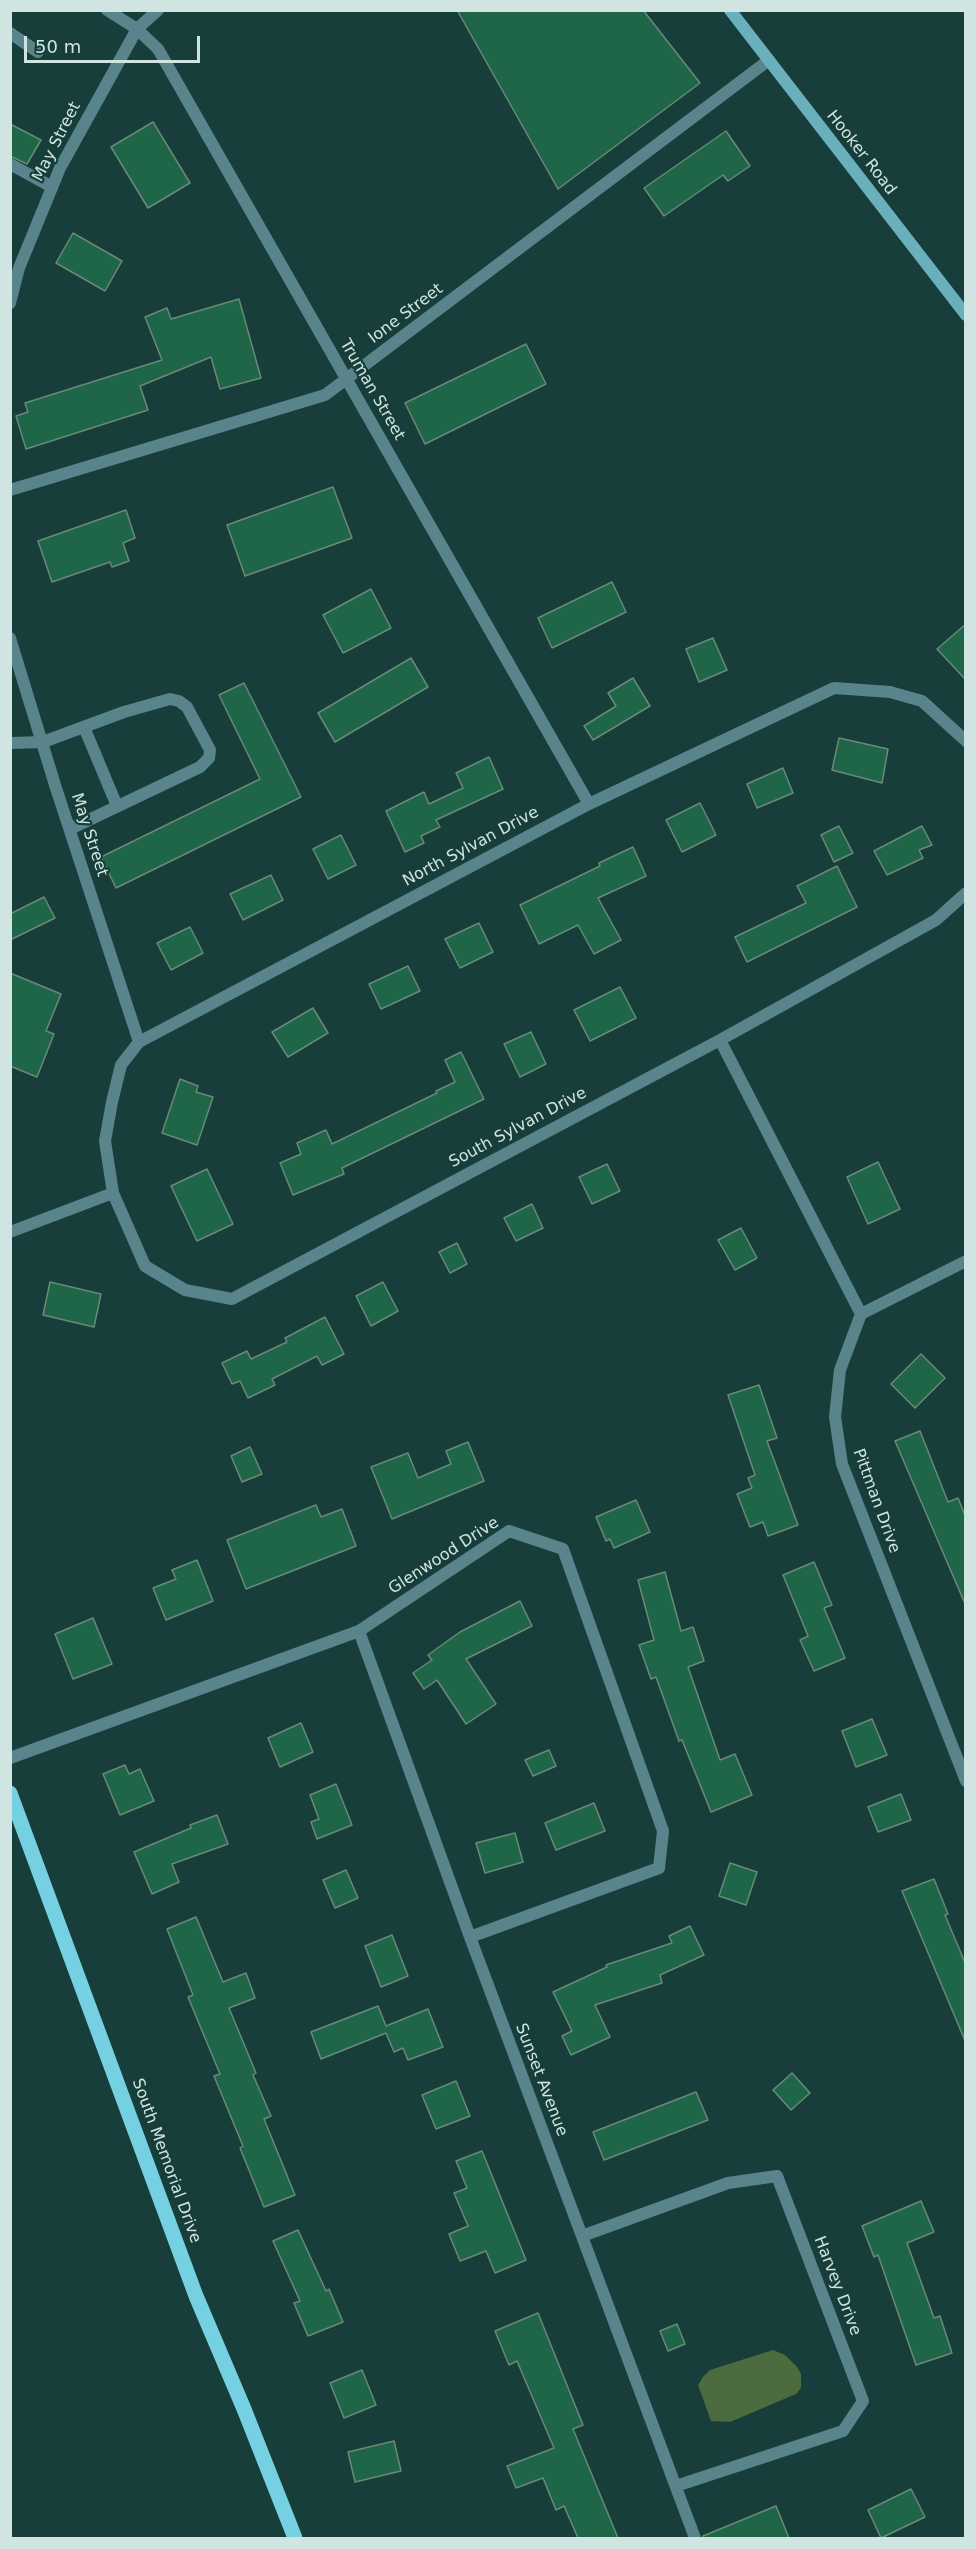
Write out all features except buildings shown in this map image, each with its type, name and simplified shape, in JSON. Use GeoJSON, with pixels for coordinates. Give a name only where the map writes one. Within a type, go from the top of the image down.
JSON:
{"type":"FeatureCollection","features":[{"type":"Feature","properties":{"kind":"main road","name":"Hooker Road"},"geometry":{"type":"LineString","coordinates":[[730,10],[966,315]]}},
{"type":"Feature","properties":{"kind":"main road","name":"South Memorial Drive"},"geometry":{"type":"LineString","coordinates":[[10,1793],[196,2296],[295,2538]]}},
{"type":"Feature","properties":{"kind":"street","name":"Truman Street"},"geometry":{"type":"LineString","coordinates":[[107,10],[137,29],[158,49],[589,804]]}},
{"type":"Feature","properties":{"kind":"street","name":"May Street"},"geometry":{"type":"LineString","coordinates":[[10,303],[19,268],[60,168],[137,29],[158,10]]}},
{"type":"Feature","properties":{"kind":"street"},"geometry":{"type":"LineString","coordinates":[[10,33],[38,52]]}},
{"type":"Feature","properties":{"kind":"street","name":"Ione Street"},"geometry":{"type":"LineString","coordinates":[[10,490],[324,395],[769,60]]}},
{"type":"Feature","properties":{"kind":"street"},"geometry":{"type":"LineString","coordinates":[[10,164],[52,187]]}},
{"type":"Feature","properties":{"kind":"street","name":"May Street"},"geometry":{"type":"LineString","coordinates":[[10,638],[139,1042]]}},
{"type":"Feature","properties":{"kind":"street","name":"North Sylvan Drive"},"geometry":{"type":"LineString","coordinates":[[113,1193],[105,1141],[121,1065],[139,1042],[589,804],[834,688],[890,692],[922,700],[966,741]]}},
{"type":"Feature","properties":{"kind":"street"},"geometry":{"type":"LineString","coordinates":[[10,743],[44,742],[124,712],[170,699],[179,701],[187,707],[210,750],[209,758],[200,767],[70,829]]}},
{"type":"Feature","properties":{"kind":"street"},"geometry":{"type":"LineString","coordinates":[[84,727],[117,806]]}},
{"type":"Feature","properties":{"kind":"street","name":"South Sylvan Drive"},"geometry":{"type":"LineString","coordinates":[[113,1193],[145,1266],[185,1290],[232,1299],[720,1040],[936,920],[966,893]]}},
{"type":"Feature","properties":{"kind":"street"},"geometry":{"type":"LineString","coordinates":[[720,1040],[861,1314],[966,1261]]}},
{"type":"Feature","properties":{"kind":"street"},"geometry":{"type":"LineString","coordinates":[[10,1232],[113,1193]]}},
{"type":"Feature","properties":{"kind":"street","name":"Pittman Drive"},"geometry":{"type":"LineString","coordinates":[[861,1314],[840,1370],[836,1417],[842,1464],[966,1781]]}},
{"type":"Feature","properties":{"kind":"street","name":"Glenwood Drive"},"geometry":{"type":"LineString","coordinates":[[10,1758],[359,1631],[509,1531],[562,1549],[663,1831],[659,1868],[470,1937]]}},
{"type":"Feature","properties":{"kind":"street","name":"Sunset Avenue"},"geometry":{"type":"LineString","coordinates":[[359,1631],[470,1937],[695,2538]]}},
{"type":"Feature","properties":{"kind":"street","name":"Harvey Drive"},"geometry":{"type":"LineString","coordinates":[[582,2236],[728,2183],[777,2176],[863,2402],[843,2431],[676,2486]]}},
{"type":"Feature","properties":{"kind":"green space"},"geometry":{"type":"Polygon","coordinates":[[[773,2350],[785,2355],[801,2374],[801,2388],[796,2394],[730,2422],[711,2421],[698,2385],[703,2377],[710,2370],[773,2350]]]}}]}
